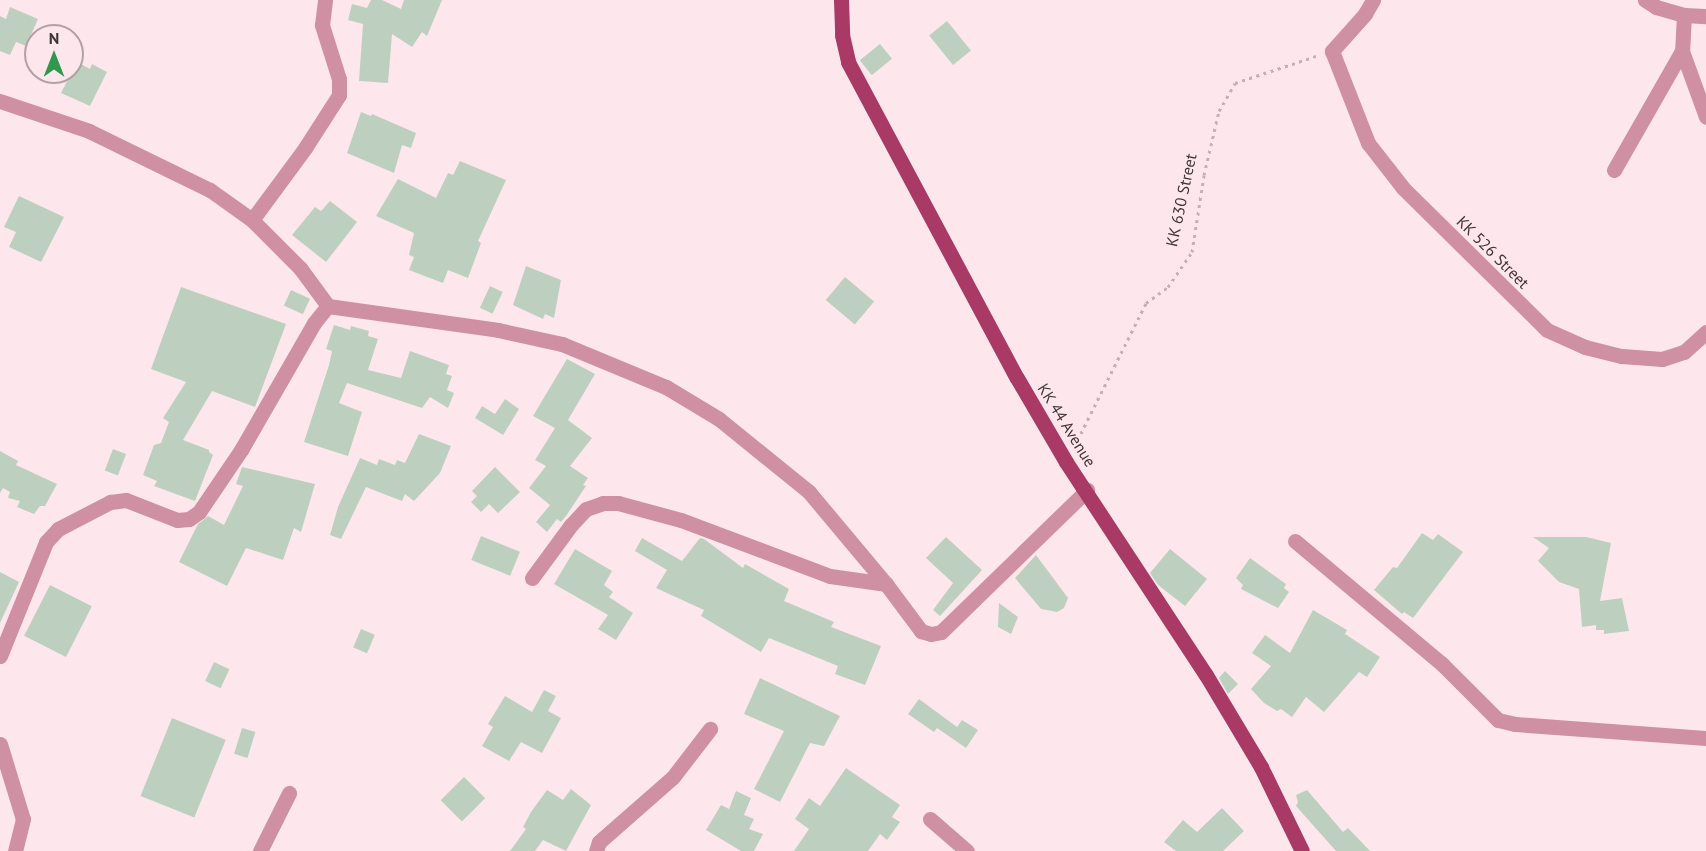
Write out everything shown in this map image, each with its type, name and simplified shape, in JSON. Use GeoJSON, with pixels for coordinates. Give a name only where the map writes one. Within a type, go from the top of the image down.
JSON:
{"type":"FeatureCollection","features":[{"type":"Feature","properties":{"kind":"main road","name":"KK 44 Avenue"},"geometry":{"type":"LineString","coordinates":[[841,0],[842,35],[848,62],[1017,378],[1066,462],[1087,490],[1206,675],[1261,767],[1302,851]]}},
{"type":"Feature","properties":{"kind":"street"},"geometry":{"type":"LineString","coordinates":[[252,220],[305,148],[339,95],[339,79],[322,25],[326,0]]}},
{"type":"Feature","properties":{"kind":"street"},"geometry":{"type":"LineString","coordinates":[[1332,51],[1365,14],[1373,0]]}},
{"type":"Feature","properties":{"kind":"street"},"geometry":{"type":"LineString","coordinates":[[1645,0],[1656,7],[1684,15],[1706,16]]}},
{"type":"Feature","properties":{"kind":"street"},"geometry":{"type":"LineString","coordinates":[[1684,15],[1682,51],[1706,117]]}},
{"type":"Feature","properties":{"kind":"street","name":"KK 526 Street"},"geometry":{"type":"LineString","coordinates":[[1332,51],[1368,143],[1380,160],[1403,188],[1547,330],[1586,347],[1622,356],[1662,359],[1684,352],[1706,332]]}},
{"type":"Feature","properties":{"kind":"street"},"geometry":{"type":"LineString","coordinates":[[1614,170],[1682,51]]}},
{"type":"Feature","properties":{"kind":"street"},"geometry":{"type":"LineString","coordinates":[[0,101],[89,130],[210,190],[252,220],[300,268],[328,306],[498,330],[562,344],[666,387],[719,419],[809,492],[886,584],[921,631],[931,634],[941,632],[1087,490]]}},
{"type":"Feature","properties":{"kind":"street"},"geometry":{"type":"LineString","coordinates":[[0,656],[46,542],[58,529],[110,502],[126,500],[177,520],[189,519],[199,512],[241,450],[314,323],[328,306]]}},
{"type":"Feature","properties":{"kind":"street"},"geometry":{"type":"LineString","coordinates":[[532,578],[571,525],[586,509],[603,503],[618,503],[681,520],[830,576],[886,584]]}},
{"type":"Feature","properties":{"kind":"street"},"geometry":{"type":"LineString","coordinates":[[1295,541],[1442,664],[1498,720],[1515,724],[1706,738]]}},
{"type":"Feature","properties":{"kind":"street"},"geometry":{"type":"LineString","coordinates":[[596,851],[599,842],[673,777],[710,729]]}},
{"type":"Feature","properties":{"kind":"street"},"geometry":{"type":"LineString","coordinates":[[0,744],[23,819],[15,851]]}},
{"type":"Feature","properties":{"kind":"street"},"geometry":{"type":"LineString","coordinates":[[260,851],[289,793]]}},
{"type":"Feature","properties":{"kind":"street"},"geometry":{"type":"LineString","coordinates":[[930,819],[967,851]]}},
{"type":"Feature","properties":{"kind":"path","name":"KK 630 Street"},"geometry":{"type":"LineString","coordinates":[[1066,462],[1146,303],[1168,287],[1192,252],[1204,175],[1219,111],[1235,83],[1332,51]]}},
{"type":"Feature","properties":{"kind":"building"},"geometry":{"type":"Polygon","coordinates":[[[371,0],[382,0],[401,9],[404,0],[442,0],[427,36],[422,32],[412,47],[392,34],[388,83],[359,81],[363,24],[348,20],[352,4],[367,8],[371,0]]]}},
{"type":"Feature","properties":{"kind":"building"},"geometry":{"type":"Polygon","coordinates":[[[10,7],[38,19],[36,24],[24,24],[24,45],[16,42],[10,55],[0,51],[0,16],[6,19],[10,7]]]}},
{"type":"Feature","properties":{"kind":"building"},"geometry":{"type":"Polygon","coordinates":[[[947,21],[971,51],[953,65],[929,35],[947,21]]]}},
{"type":"Feature","properties":{"kind":"building"},"geometry":{"type":"Polygon","coordinates":[[[880,44],[892,59],[872,75],[860,60],[880,44]]]}},
{"type":"Feature","properties":{"kind":"building"},"geometry":{"type":"Polygon","coordinates":[[[92,64],[107,72],[90,106],[61,93],[66,84],[84,84],[84,66],[90,69],[92,64]]]}},
{"type":"Feature","properties":{"kind":"building"},"geometry":{"type":"Polygon","coordinates":[[[361,112],[371,116],[372,114],[416,133],[411,148],[402,145],[394,173],[347,153],[361,112]]]}},
{"type":"Feature","properties":{"kind":"building"},"geometry":{"type":"Polygon","coordinates":[[[460,161],[506,180],[478,241],[481,243],[468,278],[448,270],[443,283],[409,270],[414,257],[409,255],[414,233],[376,216],[398,179],[436,198],[448,173],[453,175],[460,161]]]}},
{"type":"Feature","properties":{"kind":"building"},"geometry":{"type":"Polygon","coordinates":[[[19,196],[64,217],[41,262],[9,247],[16,232],[4,227],[19,196]]]}},
{"type":"Feature","properties":{"kind":"building"},"geometry":{"type":"Polygon","coordinates":[[[330,201],[357,222],[326,262],[292,235],[315,207],[321,211],[330,201]]]}},
{"type":"Feature","properties":{"kind":"building"},"geometry":{"type":"Polygon","coordinates":[[[526,266],[561,280],[554,318],[545,314],[543,319],[513,305],[526,266]]]}},
{"type":"Feature","properties":{"kind":"building"},"geometry":{"type":"Polygon","coordinates":[[[845,277],[874,301],[855,324],[826,300],[845,277]]]}},
{"type":"Feature","properties":{"kind":"building"},"geometry":{"type":"Polygon","coordinates":[[[490,286],[503,292],[493,314],[480,308],[490,286]]]}},
{"type":"Feature","properties":{"kind":"building"},"geometry":{"type":"Polygon","coordinates":[[[181,287],[286,324],[255,407],[212,391],[183,440],[209,450],[213,455],[195,501],[154,486],[157,481],[143,475],[154,445],[161,443],[169,422],[163,418],[186,382],[151,369],[181,287]]]}},
{"type":"Feature","properties":{"kind":"building"},"geometry":{"type":"Polygon","coordinates":[[[291,290],[310,299],[303,314],[284,305],[291,290]]]}},
{"type":"Feature","properties":{"kind":"building"},"geometry":{"type":"Polygon","coordinates":[[[334,325],[350,330],[351,326],[369,331],[368,336],[378,339],[368,370],[401,378],[410,351],[449,365],[446,374],[452,376],[447,390],[454,393],[448,408],[430,397],[422,408],[347,383],[339,403],[362,412],[348,456],[304,442],[329,365],[332,351],[326,349],[334,325]]]}},
{"type":"Feature","properties":{"kind":"building"},"geometry":{"type":"Polygon","coordinates":[[[567,359],[595,374],[568,420],[592,438],[570,466],[588,478],[583,485],[586,486],[566,516],[561,522],[557,519],[547,532],[536,522],[550,505],[529,488],[546,466],[535,460],[555,428],[533,416],[567,359]]]}},
{"type":"Feature","properties":{"kind":"building"},"geometry":{"type":"Polygon","coordinates":[[[505,399],[519,409],[503,435],[475,418],[482,406],[495,414],[505,399]]]}},
{"type":"Feature","properties":{"kind":"building"},"geometry":{"type":"Polygon","coordinates":[[[419,434],[451,446],[440,473],[414,501],[405,494],[402,501],[366,487],[341,539],[330,535],[338,507],[360,458],[377,465],[379,459],[395,465],[397,460],[405,463],[419,434]]]}},
{"type":"Feature","properties":{"kind":"building"},"geometry":{"type":"Polygon","coordinates":[[[113,449],[126,454],[118,475],[105,470],[113,449]]]}},
{"type":"Feature","properties":{"kind":"building"},"geometry":{"type":"Polygon","coordinates":[[[0,451],[18,461],[16,465],[57,484],[45,506],[40,506],[34,514],[17,507],[20,501],[8,498],[10,492],[3,488],[0,493],[0,451]]]}},
{"type":"Feature","properties":{"kind":"building"},"geometry":{"type":"Polygon","coordinates":[[[242,467],[315,484],[301,532],[294,528],[283,560],[246,548],[227,586],[179,562],[198,524],[208,516],[224,525],[243,486],[236,484],[242,467]]]}},
{"type":"Feature","properties":{"kind":"building"},"geometry":{"type":"Polygon","coordinates":[[[495,467],[520,492],[498,513],[489,504],[481,512],[471,502],[477,496],[472,491],[495,467]]]}},
{"type":"Feature","properties":{"kind":"building"},"geometry":{"type":"Polygon","coordinates":[[[1422,533],[1433,540],[1438,534],[1463,552],[1413,618],[1404,612],[1402,614],[1374,590],[1393,567],[1397,568],[1422,533]]]}},
{"type":"Feature","properties":{"kind":"building"},"geometry":{"type":"Polygon","coordinates":[[[481,536],[520,552],[510,576],[471,560],[481,536]]]}},
{"type":"Feature","properties":{"kind":"building"},"geometry":{"type":"Polygon","coordinates":[[[946,537],[982,570],[940,616],[933,610],[953,583],[926,558],[946,537]]]}},
{"type":"Feature","properties":{"kind":"building"},"geometry":{"type":"Polygon","coordinates":[[[1533,537],[1586,537],[1611,543],[1600,601],[1622,598],[1629,631],[1604,634],[1604,630],[1596,630],[1596,625],[1582,627],[1579,589],[1559,582],[1538,561],[1549,548],[1533,537]]]}},
{"type":"Feature","properties":{"kind":"building"},"geometry":{"type":"Polygon","coordinates":[[[642,538],[682,561],[700,538],[704,539],[743,568],[745,564],[789,589],[784,601],[834,622],[831,627],[881,646],[865,685],[835,674],[838,666],[769,638],[761,652],[701,616],[704,610],[656,588],[667,570],[635,551],[642,538]]]}},
{"type":"Feature","properties":{"kind":"building"},"geometry":{"type":"Polygon","coordinates":[[[575,549],[612,571],[604,585],[613,592],[609,597],[633,613],[616,640],[598,629],[608,615],[554,584],[575,549]]]}},
{"type":"Feature","properties":{"kind":"building"},"geometry":{"type":"Polygon","coordinates":[[[1170,549],[1207,579],[1185,606],[1158,585],[1150,573],[1170,549]]]}},
{"type":"Feature","properties":{"kind":"building"},"geometry":{"type":"Polygon","coordinates":[[[1036,555],[1068,598],[1064,608],[1057,612],[1041,609],[1015,578],[1036,555]]]}},
{"type":"Feature","properties":{"kind":"building"},"geometry":{"type":"Polygon","coordinates":[[[1250,558],[1286,584],[1284,588],[1289,592],[1278,608],[1241,589],[1243,585],[1236,578],[1250,558]]]}},
{"type":"Feature","properties":{"kind":"building"},"geometry":{"type":"Polygon","coordinates":[[[0,572],[19,582],[0,623],[0,572]]]}},
{"type":"Feature","properties":{"kind":"building"},"geometry":{"type":"Polygon","coordinates":[[[50,585],[92,606],[66,657],[24,636],[50,585]]]}},
{"type":"Feature","properties":{"kind":"building"},"geometry":{"type":"Polygon","coordinates":[[[999,603],[1018,617],[1011,634],[998,627],[999,603]]]}},
{"type":"Feature","properties":{"kind":"building"},"geometry":{"type":"Polygon","coordinates":[[[1313,610],[1347,630],[1345,634],[1380,657],[1367,677],[1359,672],[1324,712],[1306,697],[1292,717],[1281,709],[1277,711],[1264,703],[1251,689],[1271,666],[1252,653],[1265,635],[1290,653],[1313,610]]]}},
{"type":"Feature","properties":{"kind":"building"},"geometry":{"type":"Polygon","coordinates":[[[361,629],[375,635],[367,653],[353,647],[361,629]]]}},
{"type":"Feature","properties":{"kind":"building"},"geometry":{"type":"Polygon","coordinates":[[[214,662],[229,669],[221,688],[205,681],[214,662]]]}},
{"type":"Feature","properties":{"kind":"building"},"geometry":{"type":"Polygon","coordinates":[[[1225,671],[1238,684],[1228,694],[1219,678],[1225,671]]]}},
{"type":"Feature","properties":{"kind":"building"},"geometry":{"type":"Polygon","coordinates":[[[760,678],[840,716],[824,746],[810,743],[780,802],[754,789],[784,731],[744,714],[760,678]]]}},
{"type":"Feature","properties":{"kind":"building"},"geometry":{"type":"Polygon","coordinates":[[[544,690],[556,696],[548,711],[561,718],[542,753],[521,742],[509,761],[482,746],[493,727],[488,724],[505,696],[532,712],[544,690]]]}},
{"type":"Feature","properties":{"kind":"building"},"geometry":{"type":"Polygon","coordinates":[[[919,699],[957,727],[962,720],[978,730],[966,748],[937,728],[934,732],[908,714],[919,699]]]}},
{"type":"Feature","properties":{"kind":"building"},"geometry":{"type":"Polygon","coordinates":[[[172,718],[226,740],[194,818],[141,796],[172,718]]]}},
{"type":"Feature","properties":{"kind":"building"},"geometry":{"type":"Polygon","coordinates":[[[242,728],[255,732],[247,758],[234,754],[242,728]]]}},
{"type":"Feature","properties":{"kind":"building"},"geometry":{"type":"Polygon","coordinates":[[[846,768],[900,805],[892,817],[900,822],[887,840],[880,834],[868,851],[794,851],[809,829],[795,819],[809,798],[820,806],[846,768]]]}},
{"type":"Feature","properties":{"kind":"building"},"geometry":{"type":"Polygon","coordinates":[[[464,777],[485,798],[462,822],[441,800],[464,777]]]}},
{"type":"Feature","properties":{"kind":"building"},"geometry":{"type":"Polygon","coordinates":[[[571,789],[591,805],[566,851],[543,840],[535,851],[510,851],[526,829],[523,827],[531,812],[547,790],[563,800],[571,789]]]}},
{"type":"Feature","properties":{"kind":"building"},"geometry":{"type":"Polygon","coordinates":[[[1307,790],[1343,832],[1348,828],[1370,851],[1336,851],[1296,806],[1298,802],[1296,795],[1307,790]]]}},
{"type":"Feature","properties":{"kind":"building"},"geometry":{"type":"Polygon","coordinates":[[[736,791],[751,798],[744,815],[754,819],[749,829],[763,834],[754,851],[741,851],[706,830],[721,805],[729,809],[736,791]]]}},
{"type":"Feature","properties":{"kind":"building"},"geometry":{"type":"Polygon","coordinates":[[[1222,808],[1244,831],[1223,851],[1176,851],[1164,842],[1183,820],[1197,832],[1222,808]]]}}]}
